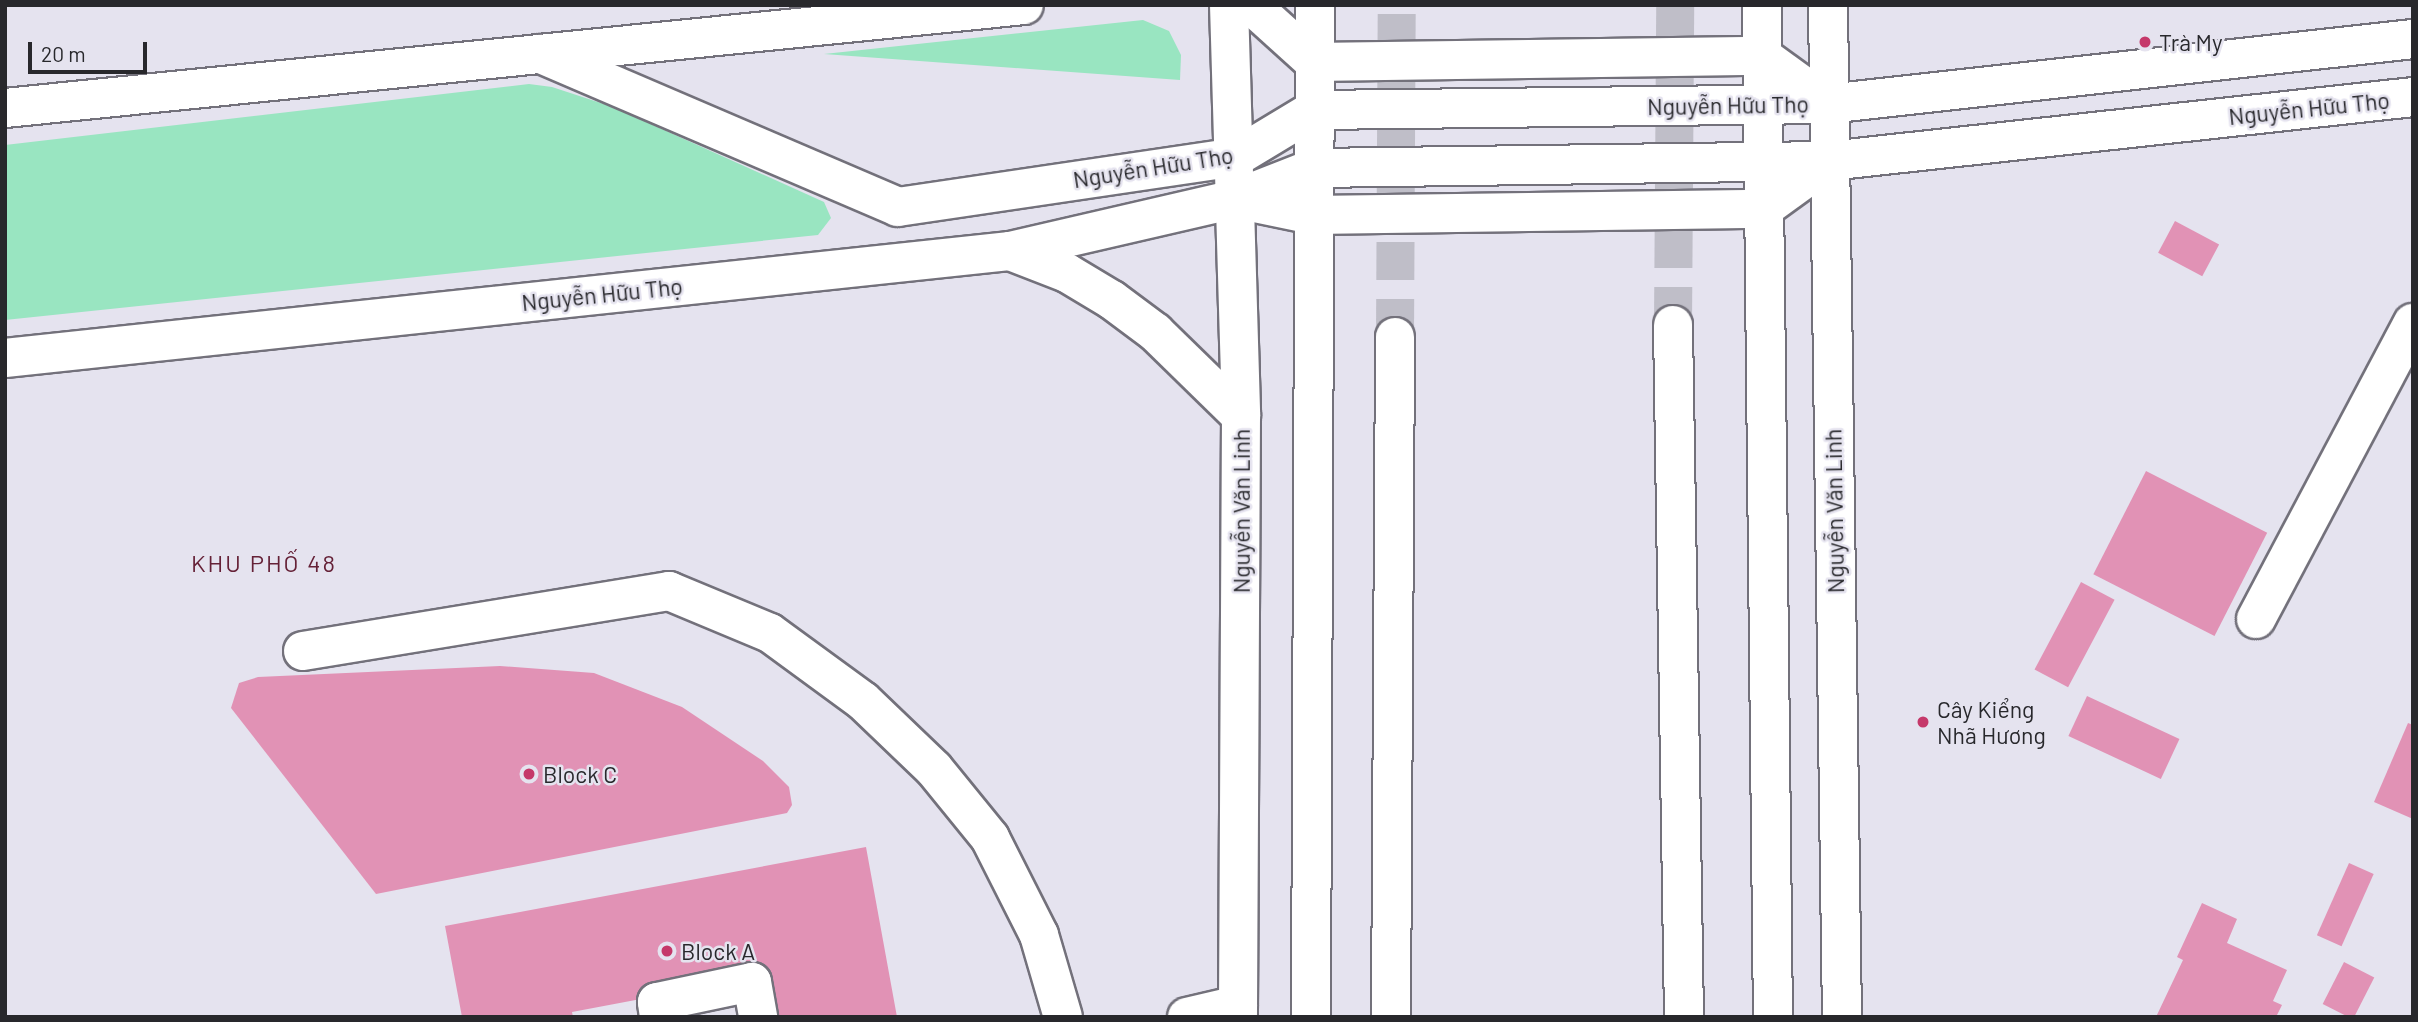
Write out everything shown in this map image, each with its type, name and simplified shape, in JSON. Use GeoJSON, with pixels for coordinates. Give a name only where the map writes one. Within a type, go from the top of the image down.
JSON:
{"type":"FeatureCollection","features":[{"type":"Feature","properties":{"kind":"main road","name":"Nguyễn Hữu Thọ"},"geometry":{"type":"LineString","coordinates":[[5,108],[1024,5]]}},
{"type":"Feature","properties":{"kind":"main road","name":"Nguyễn Văn Linh"},"geometry":{"type":"LineString","coordinates":[[1229,5],[1236,157],[1241,416],[1238,1011]]}},
{"type":"Feature","properties":{"kind":"main road"},"geometry":{"type":"LineString","coordinates":[[1251,5],[1314,62],[1762,56]]}},
{"type":"Feature","properties":{"kind":"main road"},"geometry":{"type":"LineString","coordinates":[[1311,1017],[1315,5]]}},
{"type":"Feature","properties":{"kind":"main road"},"geometry":{"type":"LineString","coordinates":[[1762,5],[1773,1017]]}},
{"type":"Feature","properties":{"kind":"main road","name":"Nguyễn Văn Linh"},"geometry":{"type":"LineString","coordinates":[[1828,5],[1842,1017]]}},
{"type":"Feature","properties":{"kind":"main road","name":"Nguyễn Hữu Thọ"},"geometry":{"type":"LineString","coordinates":[[541,54],[898,207],[1236,157],[1314,110],[1828,104],[2413,39]]}},
{"type":"Feature","properties":{"kind":"main road","name":"Nguyễn Hữu Thọ"},"geometry":{"type":"LineString","coordinates":[[1762,56],[1828,104]]}},
{"type":"Feature","properties":{"kind":"main road","name":"Nguyễn Hữu Thọ"},"geometry":{"type":"LineString","coordinates":[[5,358],[1010,251],[1235,199],[1314,168],[1829,161],[2413,97]]}},
{"type":"Feature","properties":{"kind":"main road","name":"Nguyễn Hữu Thọ"},"geometry":{"type":"LineString","coordinates":[[1235,199],[1313,215],[1763,209],[1829,161]]}},
{"type":"Feature","properties":{"kind":"main road"},"geometry":{"type":"LineString","coordinates":[[1010,251],[1067,273],[1112,300],[1154,332],[1241,416]]}},
{"type":"Feature","properties":{"kind":"main road"},"geometry":{"type":"LineString","coordinates":[[2256,619],[2413,323]]}},
{"type":"Feature","properties":{"kind":"main road"},"geometry":{"type":"LineString","coordinates":[[1673,325],[1684,1017]]}},
{"type":"Feature","properties":{"kind":"main road"},"geometry":{"type":"LineString","coordinates":[[1391,1017],[1395,337]]}},
{"type":"Feature","properties":{"kind":"main road"},"geometry":{"type":"LineString","coordinates":[[303,651],[668,591],[771,634],[863,701],[934,769],[990,838],[1039,935],[1063,1017]]}},
{"type":"Feature","properties":{"kind":"main road"},"geometry":{"type":"LineString","coordinates":[[659,1017],[657,1002],[752,982],[758,1017]]}},
{"type":"Feature","properties":{"kind":"main road"},"geometry":{"type":"LineString","coordinates":[[1187,1017],[1238,1011]]}},
{"type":"Feature","properties":{"kind":"green space"},"geometry":{"type":"Polygon","coordinates":[[[1143,20],[1169,31],[1181,55],[1180,80],[824,54],[1143,20]]]}},
{"type":"Feature","properties":{"kind":"green space"},"geometry":{"type":"Polygon","coordinates":[[[529,84],[552,87],[613,107],[824,202],[831,218],[818,235],[5,320],[5,145],[529,84]]]}},
{"type":"Feature","properties":{"kind":"building"},"geometry":{"type":"Polygon","coordinates":[[[2175,221],[2219,244],[2202,276],[2158,253],[2175,221]]]}},
{"type":"Feature","properties":{"kind":"building"},"geometry":{"type":"Polygon","coordinates":[[[2146,471],[2267,533],[2215,636],[2093,574],[2146,471]]]}},
{"type":"Feature","properties":{"kind":"building"},"geometry":{"type":"Polygon","coordinates":[[[2081,582],[2115,600],[2068,687],[2035,669],[2081,582]]]}},
{"type":"Feature","properties":{"kind":"building","name":"Block C"},"geometry":{"type":"Polygon","coordinates":[[[500,666],[594,673],[682,707],[763,761],[789,787],[792,805],[787,813],[376,894],[231,708],[239,683],[258,677],[500,666]]]}},
{"type":"Feature","properties":{"kind":"building"},"geometry":{"type":"Polygon","coordinates":[[[2087,696],[2179,739],[2161,779],[2068,736],[2087,696]]]}},
{"type":"Feature","properties":{"kind":"building"},"geometry":{"type":"Polygon","coordinates":[[[2408,723],[2413,725],[2413,819],[2374,802],[2408,723]]]}},
{"type":"Feature","properties":{"kind":"building","name":"Block A"},"geometry":{"type":"Polygon","coordinates":[[[866,847],[897,1017],[776,1017],[768,975],[572,1012],[573,1017],[462,1017],[445,926],[866,847]]]}},
{"type":"Feature","properties":{"kind":"building"},"geometry":{"type":"Polygon","coordinates":[[[2349,863],[2374,874],[2342,946],[2317,935],[2349,863]]]}},
{"type":"Feature","properties":{"kind":"building"},"geometry":{"type":"Polygon","coordinates":[[[2202,903],[2237,919],[2227,943],[2287,970],[2273,1001],[2282,1005],[2276,1017],[2156,1017],[2183,960],[2177,957],[2202,903]]]}},
{"type":"Feature","properties":{"kind":"building"},"geometry":{"type":"Polygon","coordinates":[[[2344,962],[2374,977],[2354,1017],[2348,1017],[2323,1004],[2344,962]]]}},
{"type":"Feature","properties":{"kind":"tunnel"},"geometry":{"type":"LineString","coordinates":[[1395,337],[1397,5]]}},
{"type":"Feature","properties":{"kind":"tunnel"},"geometry":{"type":"LineString","coordinates":[[1673,325],[1675,5]]}},
{"type":"Feature","properties":{"kind":"place","name":"Trà My"},"geometry":{"type":"Point","coordinates":[2145,42]}},
{"type":"Feature","properties":{"kind":"place","name":"Cây Kiểng Nhã Hương"},"geometry":{"type":"Point","coordinates":[1923,722]}},
{"type":"Feature","properties":{"kind":"place","name":"Block C"},"geometry":{"type":"Point","coordinates":[529,774]}},
{"type":"Feature","properties":{"kind":"place","name":"Block A"},"geometry":{"type":"Point","coordinates":[667,951]}},
{"type":"Feature","properties":{"kind":"district","name":"KHU PHỐ 48"},"geometry":{"type":"Point","coordinates":[264,563]}}]}
